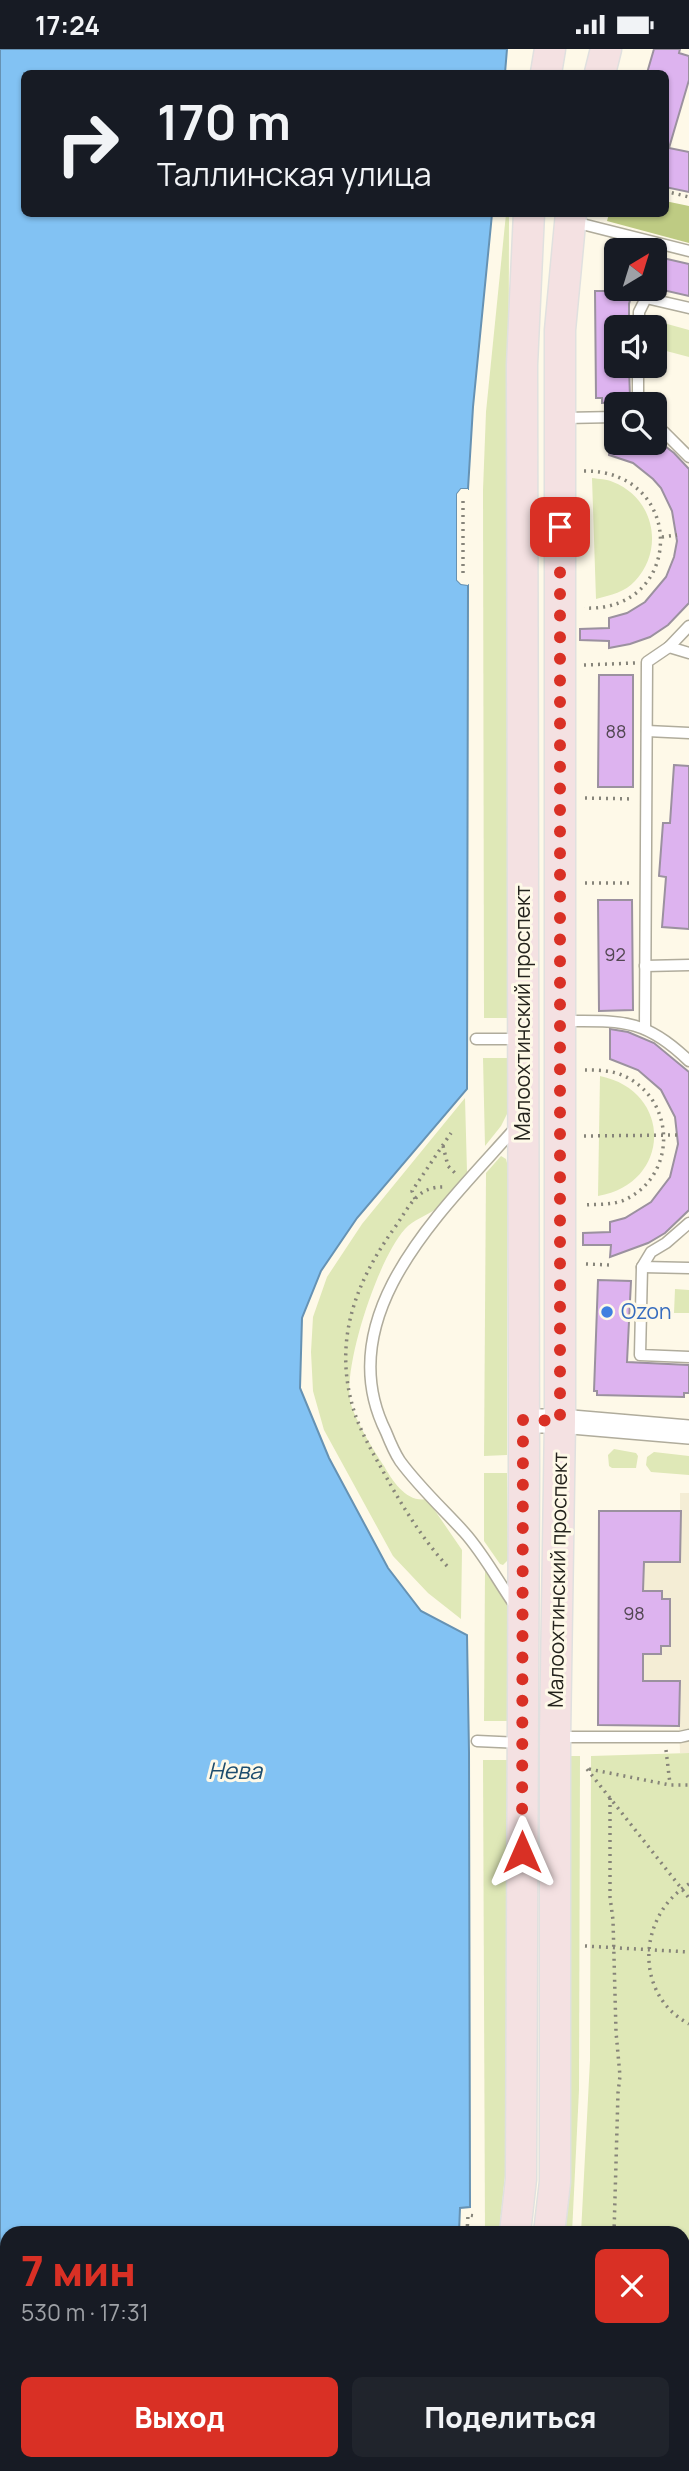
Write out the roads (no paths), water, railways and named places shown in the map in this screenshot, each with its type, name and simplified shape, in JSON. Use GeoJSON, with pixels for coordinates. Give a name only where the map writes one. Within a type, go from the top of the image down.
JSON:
{"type":"FeatureCollection","features":[{"type":"Feature","properties":{"kind":"main road"},"geometry":{"type":"LineString","coordinates":[[546,70],[550,49]]}},
{"type":"Feature","properties":{"kind":"main road"},"geometry":{"type":"LineString","coordinates":[[601,70],[607,49]]}},
{"type":"Feature","properties":{"kind":"main road","name":"Малоохтинский проспект"},"geometry":{"type":"LineString","coordinates":[[516,2226],[521,2179],[524,1119],[522,365],[530,217]]}},
{"type":"Feature","properties":{"kind":"main road","name":"Малоохтинский проспект"},"geometry":{"type":"LineString","coordinates":[[550,2226],[555,2182],[555,1737],[560,1421],[560,330],[570,217]]}},
{"type":"Feature","properties":{"kind":"street"},"geometry":{"type":"LineString","coordinates":[[523,1420],[689,1432]]}},
{"type":"Feature","properties":{"kind":"lane"},"geometry":{"type":"LineString","coordinates":[[570,217],[689,251]]}},
{"type":"Feature","properties":{"kind":"lane"},"geometry":{"type":"LineString","coordinates":[[639,315],[646,298],[689,308]]}},
{"type":"Feature","properties":{"kind":"lane"},"geometry":{"type":"LineString","coordinates":[[560,418],[604,417]]}},
{"type":"Feature","properties":{"kind":"lane"},"geometry":{"type":"LineString","coordinates":[[667,435],[689,457]]}},
{"type":"Feature","properties":{"kind":"lane"},"geometry":{"type":"LineString","coordinates":[[645,1029],[647,662],[669,647],[689,626]]}},
{"type":"Feature","properties":{"kind":"lane"},"geometry":{"type":"LineString","coordinates":[[669,647],[689,653]]}},
{"type":"Feature","properties":{"kind":"lane"},"geometry":{"type":"LineString","coordinates":[[647,731],[689,733]]}},
{"type":"Feature","properties":{"kind":"lane"},"geometry":{"type":"LineString","coordinates":[[645,966],[689,965]]}},
{"type":"Feature","properties":{"kind":"lane"},"geometry":{"type":"LineString","coordinates":[[560,1021],[616,1021],[645,1029],[663,1038],[689,1061]]}},
{"type":"Feature","properties":{"kind":"lane"},"geometry":{"type":"LineString","coordinates":[[476,1039],[522,1039]]}},
{"type":"Feature","properties":{"kind":"lane"},"geometry":{"type":"LineString","coordinates":[[522,1616],[466,1535],[433,1501],[399,1459],[376,1413],[369,1384],[370,1350],[375,1323],[386,1294],[448,1203],[524,1119]]}},
{"type":"Feature","properties":{"kind":"lane"},"geometry":{"type":"LineString","coordinates":[[689,1223],[651,1252],[642,1267],[640,1355],[689,1357]]}},
{"type":"Feature","properties":{"kind":"lane"},"geometry":{"type":"LineString","coordinates":[[642,1267],[689,1268]]}},
{"type":"Feature","properties":{"kind":"lane"},"geometry":{"type":"LineString","coordinates":[[555,1737],[689,1735]]}},
{"type":"Feature","properties":{"kind":"lane"},"geometry":{"type":"LineString","coordinates":[[477,1741],[522,1743]]}},
{"type":"Feature","properties":{"kind":"water","name":"Нева"},"geometry":{"type":"Polygon","coordinates":[[[0,49],[507,49],[505,70],[21,70],[21,217],[492,217],[473,407],[468,489],[461,489],[457,494],[457,580],[468,585],[467,1089],[357,1218],[321,1271],[302,1318],[300,1388],[329,1458],[388,1568],[421,1611],[467,1635],[470,2207],[460,2208],[459,2226],[0,2226],[0,49]]]}},
{"type":"Feature","properties":{"kind":"place","name":"Ozon"},"geometry":{"type":"Point","coordinates":[607,1312]}}]}
